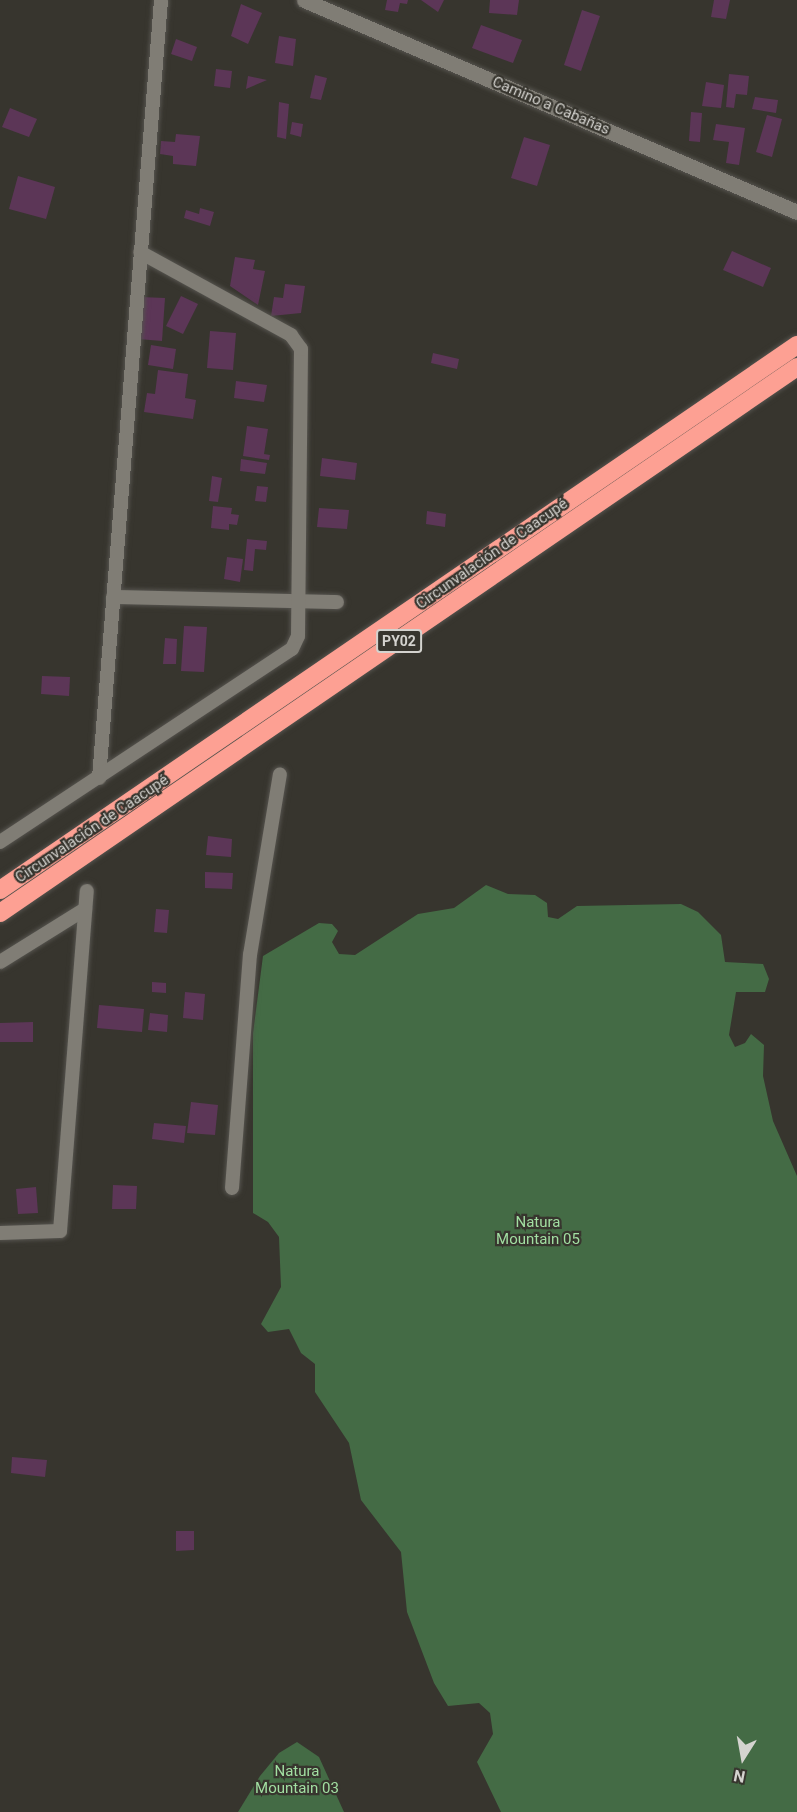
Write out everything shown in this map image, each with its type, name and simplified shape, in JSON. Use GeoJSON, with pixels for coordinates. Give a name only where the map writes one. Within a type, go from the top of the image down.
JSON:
{"type":"FeatureCollection","features":[{"type":"Feature","properties":{"kind":"highway","name":"Circunvalación de Caacupé"},"geometry":{"type":"LineString","coordinates":[[0,890],[797,345]]}},
{"type":"Feature","properties":{"kind":"highway","name":"Circunvalación de Caacupé"},"geometry":{"type":"LineString","coordinates":[[0,913],[797,366]]}},
{"type":"Feature","properties":{"kind":"street"},"geometry":{"type":"LineString","coordinates":[[99,778],[161,0]]}},
{"type":"Feature","properties":{"kind":"street","name":"Camino a Cabañas"},"geometry":{"type":"LineString","coordinates":[[304,0],[797,212]]}},
{"type":"Feature","properties":{"kind":"street"},"geometry":{"type":"LineString","coordinates":[[0,842],[291,649],[298,636],[301,350],[291,335],[140,252]]}},
{"type":"Feature","properties":{"kind":"street"},"geometry":{"type":"LineString","coordinates":[[113,597],[337,602]]}},
{"type":"Feature","properties":{"kind":"street"},"geometry":{"type":"LineString","coordinates":[[232,1188],[250,955],[280,774]]}},
{"type":"Feature","properties":{"kind":"street"},"geometry":{"type":"LineString","coordinates":[[0,1233],[60,1231],[87,891]]}},
{"type":"Feature","properties":{"kind":"street"},"geometry":{"type":"LineString","coordinates":[[0,962],[85,909]]}},
{"type":"Feature","properties":{"kind":"green space","name":"Natura Mountain 05"},"geometry":{"type":"Polygon","coordinates":[[[486,885],[508,894],[535,895],[547,903],[548,917],[558,919],[577,906],[681,904],[698,912],[721,935],[725,962],[763,964],[769,979],[765,992],[736,992],[729,1035],[735,1047],[745,1043],[751,1034],[764,1045],[763,1076],[773,1121],[797,1176],[797,1812],[501,1812],[477,1762],[493,1734],[490,1713],[479,1703],[448,1706],[434,1683],[407,1612],[401,1552],[361,1500],[349,1443],[315,1392],[315,1364],[301,1353],[289,1329],[268,1332],[261,1324],[281,1287],[279,1237],[268,1222],[253,1213],[253,1033],[263,956],[319,923],[332,924],[338,931],[332,942],[339,954],[355,955],[418,914],[454,908],[486,885]]]}},
{"type":"Feature","properties":{"kind":"green space","name":"Natura Mountain 03"},"geometry":{"type":"Polygon","coordinates":[[[297,1742],[319,1757],[344,1812],[238,1812],[260,1776],[279,1753],[297,1742]]]}},
{"type":"Feature","properties":{"kind":"building"},"geometry":{"type":"Polygon","coordinates":[[[387,0],[408,0],[407,4],[400,3],[398,12],[385,10],[387,0]]]}},
{"type":"Feature","properties":{"kind":"building"},"geometry":{"type":"Polygon","coordinates":[[[421,0],[444,0],[438,12],[421,0]]]}},
{"type":"Feature","properties":{"kind":"building"},"geometry":{"type":"Polygon","coordinates":[[[490,0],[519,0],[517,15],[489,13],[490,0]]]}},
{"type":"Feature","properties":{"kind":"building"},"geometry":{"type":"Polygon","coordinates":[[[714,0],[730,0],[726,19],[711,17],[714,0]]]}},
{"type":"Feature","properties":{"kind":"building"},"geometry":{"type":"Polygon","coordinates":[[[241,4],[262,13],[248,44],[231,36],[241,4]]]}},
{"type":"Feature","properties":{"kind":"building"},"geometry":{"type":"Polygon","coordinates":[[[582,10],[600,16],[581,71],[564,65],[582,10]]]}},
{"type":"Feature","properties":{"kind":"building"},"geometry":{"type":"Polygon","coordinates":[[[481,25],[522,40],[513,63],[472,48],[481,25]]]}},
{"type":"Feature","properties":{"kind":"building"},"geometry":{"type":"Polygon","coordinates":[[[279,36],[296,39],[293,66],[275,63],[279,36]]]}},
{"type":"Feature","properties":{"kind":"building"},"geometry":{"type":"Polygon","coordinates":[[[176,39],[197,47],[192,61],[171,54],[176,39]]]}},
{"type":"Feature","properties":{"kind":"building"},"geometry":{"type":"Polygon","coordinates":[[[216,69],[232,71],[230,88],[214,86],[216,69]]]}},
{"type":"Feature","properties":{"kind":"building"},"geometry":{"type":"Polygon","coordinates":[[[729,74],[749,76],[747,95],[736,94],[734,108],[726,107],[729,74]]]}},
{"type":"Feature","properties":{"kind":"building"},"geometry":{"type":"Polygon","coordinates":[[[315,75],[327,78],[321,100],[310,98],[315,75]]]}},
{"type":"Feature","properties":{"kind":"building"},"geometry":{"type":"Polygon","coordinates":[[[248,76],[267,80],[246,89],[248,76]]]}},
{"type":"Feature","properties":{"kind":"building"},"geometry":{"type":"Polygon","coordinates":[[[706,82],[724,85],[721,108],[702,106],[706,82]]]}},
{"type":"Feature","properties":{"kind":"building"},"geometry":{"type":"Polygon","coordinates":[[[755,97],[778,100],[776,113],[752,109],[755,97]]]}},
{"type":"Feature","properties":{"kind":"building"},"geometry":{"type":"Polygon","coordinates":[[[279,102],[289,104],[286,139],[277,137],[279,102]]]}},
{"type":"Feature","properties":{"kind":"building"},"geometry":{"type":"Polygon","coordinates":[[[10,108],[37,119],[29,137],[2,127],[10,108]]]}},
{"type":"Feature","properties":{"kind":"building"},"geometry":{"type":"Polygon","coordinates":[[[691,112],[702,113],[700,142],[689,141],[691,112]]]}},
{"type":"Feature","properties":{"kind":"building"},"geometry":{"type":"Polygon","coordinates":[[[767,115],[782,119],[772,157],[756,152],[767,115]]]}},
{"type":"Feature","properties":{"kind":"building"},"geometry":{"type":"Polygon","coordinates":[[[292,122],[303,124],[301,137],[290,134],[292,122]]]}},
{"type":"Feature","properties":{"kind":"building"},"geometry":{"type":"Polygon","coordinates":[[[716,124],[745,128],[739,165],[726,163],[729,142],[713,140],[716,124]]]}},
{"type":"Feature","properties":{"kind":"building"},"geometry":{"type":"Polygon","coordinates":[[[176,134],[200,136],[196,166],[173,164],[173,156],[160,154],[161,141],[175,142],[176,134]]]}},
{"type":"Feature","properties":{"kind":"building"},"geometry":{"type":"Polygon","coordinates":[[[524,137],[550,145],[537,186],[511,178],[524,137]]]}},
{"type":"Feature","properties":{"kind":"building"},"geometry":{"type":"Polygon","coordinates":[[[18,176],[55,187],[46,219],[9,209],[18,176]]]}},
{"type":"Feature","properties":{"kind":"building"},"geometry":{"type":"Polygon","coordinates":[[[200,208],[214,212],[210,226],[184,218],[186,210],[199,214],[200,208]]]}},
{"type":"Feature","properties":{"kind":"building"},"geometry":{"type":"Polygon","coordinates":[[[732,251],[771,268],[763,287],[723,270],[732,251]]]}},
{"type":"Feature","properties":{"kind":"building"},"geometry":{"type":"Polygon","coordinates":[[[235,257],[255,260],[253,269],[265,271],[258,305],[230,286],[235,257]]]}},
{"type":"Feature","properties":{"kind":"building"},"geometry":{"type":"Polygon","coordinates":[[[285,284],[305,286],[301,313],[271,316],[274,297],[283,298],[285,284]]]}},
{"type":"Feature","properties":{"kind":"building"},"geometry":{"type":"Polygon","coordinates":[[[181,296],[198,304],[183,334],[166,326],[181,296]]]}},
{"type":"Feature","properties":{"kind":"building"},"geometry":{"type":"Polygon","coordinates":[[[141,297],[165,298],[162,341],[138,339],[141,297]]]}},
{"type":"Feature","properties":{"kind":"building"},"geometry":{"type":"Polygon","coordinates":[[[210,331],[236,333],[233,370],[207,368],[210,331]]]}},
{"type":"Feature","properties":{"kind":"building"},"geometry":{"type":"Polygon","coordinates":[[[151,345],[176,349],[173,369],[148,365],[151,345]]]}},
{"type":"Feature","properties":{"kind":"building"},"geometry":{"type":"Polygon","coordinates":[[[433,353],[459,359],[457,369],[431,363],[433,353]]]}},
{"type":"Feature","properties":{"kind":"building"},"geometry":{"type":"Polygon","coordinates":[[[158,370],[188,374],[185,398],[196,400],[193,419],[144,412],[147,393],[155,394],[158,370]]]}},
{"type":"Feature","properties":{"kind":"building"},"geometry":{"type":"Polygon","coordinates":[[[236,381],[267,385],[264,402],[234,398],[236,381]]]}},
{"type":"Feature","properties":{"kind":"building"},"geometry":{"type":"Polygon","coordinates":[[[247,426],[268,429],[264,454],[270,455],[269,460],[243,456],[247,426]]]}},
{"type":"Feature","properties":{"kind":"building"},"geometry":{"type":"Polygon","coordinates":[[[322,458],[357,463],[355,480],[320,476],[322,458]]]}},
{"type":"Feature","properties":{"kind":"building"},"geometry":{"type":"Polygon","coordinates":[[[241,459],[267,463],[265,474],[240,471],[241,459]]]}},
{"type":"Feature","properties":{"kind":"building"},"geometry":{"type":"Polygon","coordinates":[[[212,476],[222,478],[218,502],[209,501],[212,476]]]}},
{"type":"Feature","properties":{"kind":"building"},"geometry":{"type":"Polygon","coordinates":[[[257,486],[268,487],[266,502],[255,501],[257,486]]]}},
{"type":"Feature","properties":{"kind":"building"},"geometry":{"type":"Polygon","coordinates":[[[213,506],[232,508],[231,514],[239,515],[237,525],[229,524],[229,530],[211,528],[213,506]]]}},
{"type":"Feature","properties":{"kind":"building"},"geometry":{"type":"Polygon","coordinates":[[[319,508],[349,510],[347,529],[317,527],[319,508]]]}},
{"type":"Feature","properties":{"kind":"building"},"geometry":{"type":"Polygon","coordinates":[[[427,511],[446,514],[445,527],[426,524],[427,511]]]}},
{"type":"Feature","properties":{"kind":"building"},"geometry":{"type":"Polygon","coordinates":[[[247,539],[267,541],[266,550],[255,549],[253,571],[244,570],[247,539]]]}},
{"type":"Feature","properties":{"kind":"building"},"geometry":{"type":"Polygon","coordinates":[[[227,557],[243,559],[240,582],[224,579],[227,557]]]}},
{"type":"Feature","properties":{"kind":"building"},"geometry":{"type":"Polygon","coordinates":[[[184,626],[207,627],[204,672],[181,671],[184,626]]]}},
{"type":"Feature","properties":{"kind":"building"},"geometry":{"type":"Polygon","coordinates":[[[165,638],[177,639],[176,664],[163,664],[165,638]]]}},
{"type":"Feature","properties":{"kind":"building"},"geometry":{"type":"Polygon","coordinates":[[[42,676],[70,677],[69,696],[41,694],[42,676]]]}},
{"type":"Feature","properties":{"kind":"building"},"geometry":{"type":"Polygon","coordinates":[[[208,836],[232,839],[231,857],[206,855],[208,836]]]}},
{"type":"Feature","properties":{"kind":"building"},"geometry":{"type":"Polygon","coordinates":[[[205,872],[233,873],[232,889],[205,888],[205,872]]]}},
{"type":"Feature","properties":{"kind":"building"},"geometry":{"type":"Polygon","coordinates":[[[156,909],[169,910],[167,933],[154,932],[156,909]]]}},
{"type":"Feature","properties":{"kind":"building"},"geometry":{"type":"Polygon","coordinates":[[[152,982],[166,983],[166,993],[152,992],[152,982]]]}},
{"type":"Feature","properties":{"kind":"building"},"geometry":{"type":"Polygon","coordinates":[[[185,992],[205,994],[203,1020],[183,1018],[185,992]]]}},
{"type":"Feature","properties":{"kind":"building"},"geometry":{"type":"Polygon","coordinates":[[[99,1005],[144,1009],[142,1032],[97,1028],[99,1005]]]}},
{"type":"Feature","properties":{"kind":"building"},"geometry":{"type":"Polygon","coordinates":[[[150,1013],[168,1015],[167,1032],[148,1030],[150,1013]]]}},
{"type":"Feature","properties":{"kind":"building"},"geometry":{"type":"Polygon","coordinates":[[[33,1022],[33,1042],[0,1042],[0,1023],[33,1022]]]}},
{"type":"Feature","properties":{"kind":"building"},"geometry":{"type":"Polygon","coordinates":[[[191,1102],[218,1105],[215,1135],[187,1133],[191,1102]]]}},
{"type":"Feature","properties":{"kind":"building"},"geometry":{"type":"Polygon","coordinates":[[[154,1123],[186,1126],[184,1143],[152,1139],[154,1123]]]}},
{"type":"Feature","properties":{"kind":"building"},"geometry":{"type":"Polygon","coordinates":[[[113,1185],[137,1186],[136,1209],[112,1209],[113,1185]]]}},
{"type":"Feature","properties":{"kind":"building"},"geometry":{"type":"Polygon","coordinates":[[[36,1187],[38,1213],[18,1214],[16,1189],[36,1187]]]}},
{"type":"Feature","properties":{"kind":"building"},"geometry":{"type":"Polygon","coordinates":[[[12,1457],[47,1460],[45,1477],[11,1473],[12,1457]]]}},
{"type":"Feature","properties":{"kind":"building"},"geometry":{"type":"Polygon","coordinates":[[[176,1531],[194,1531],[194,1550],[176,1551],[176,1531]]]}}]}
